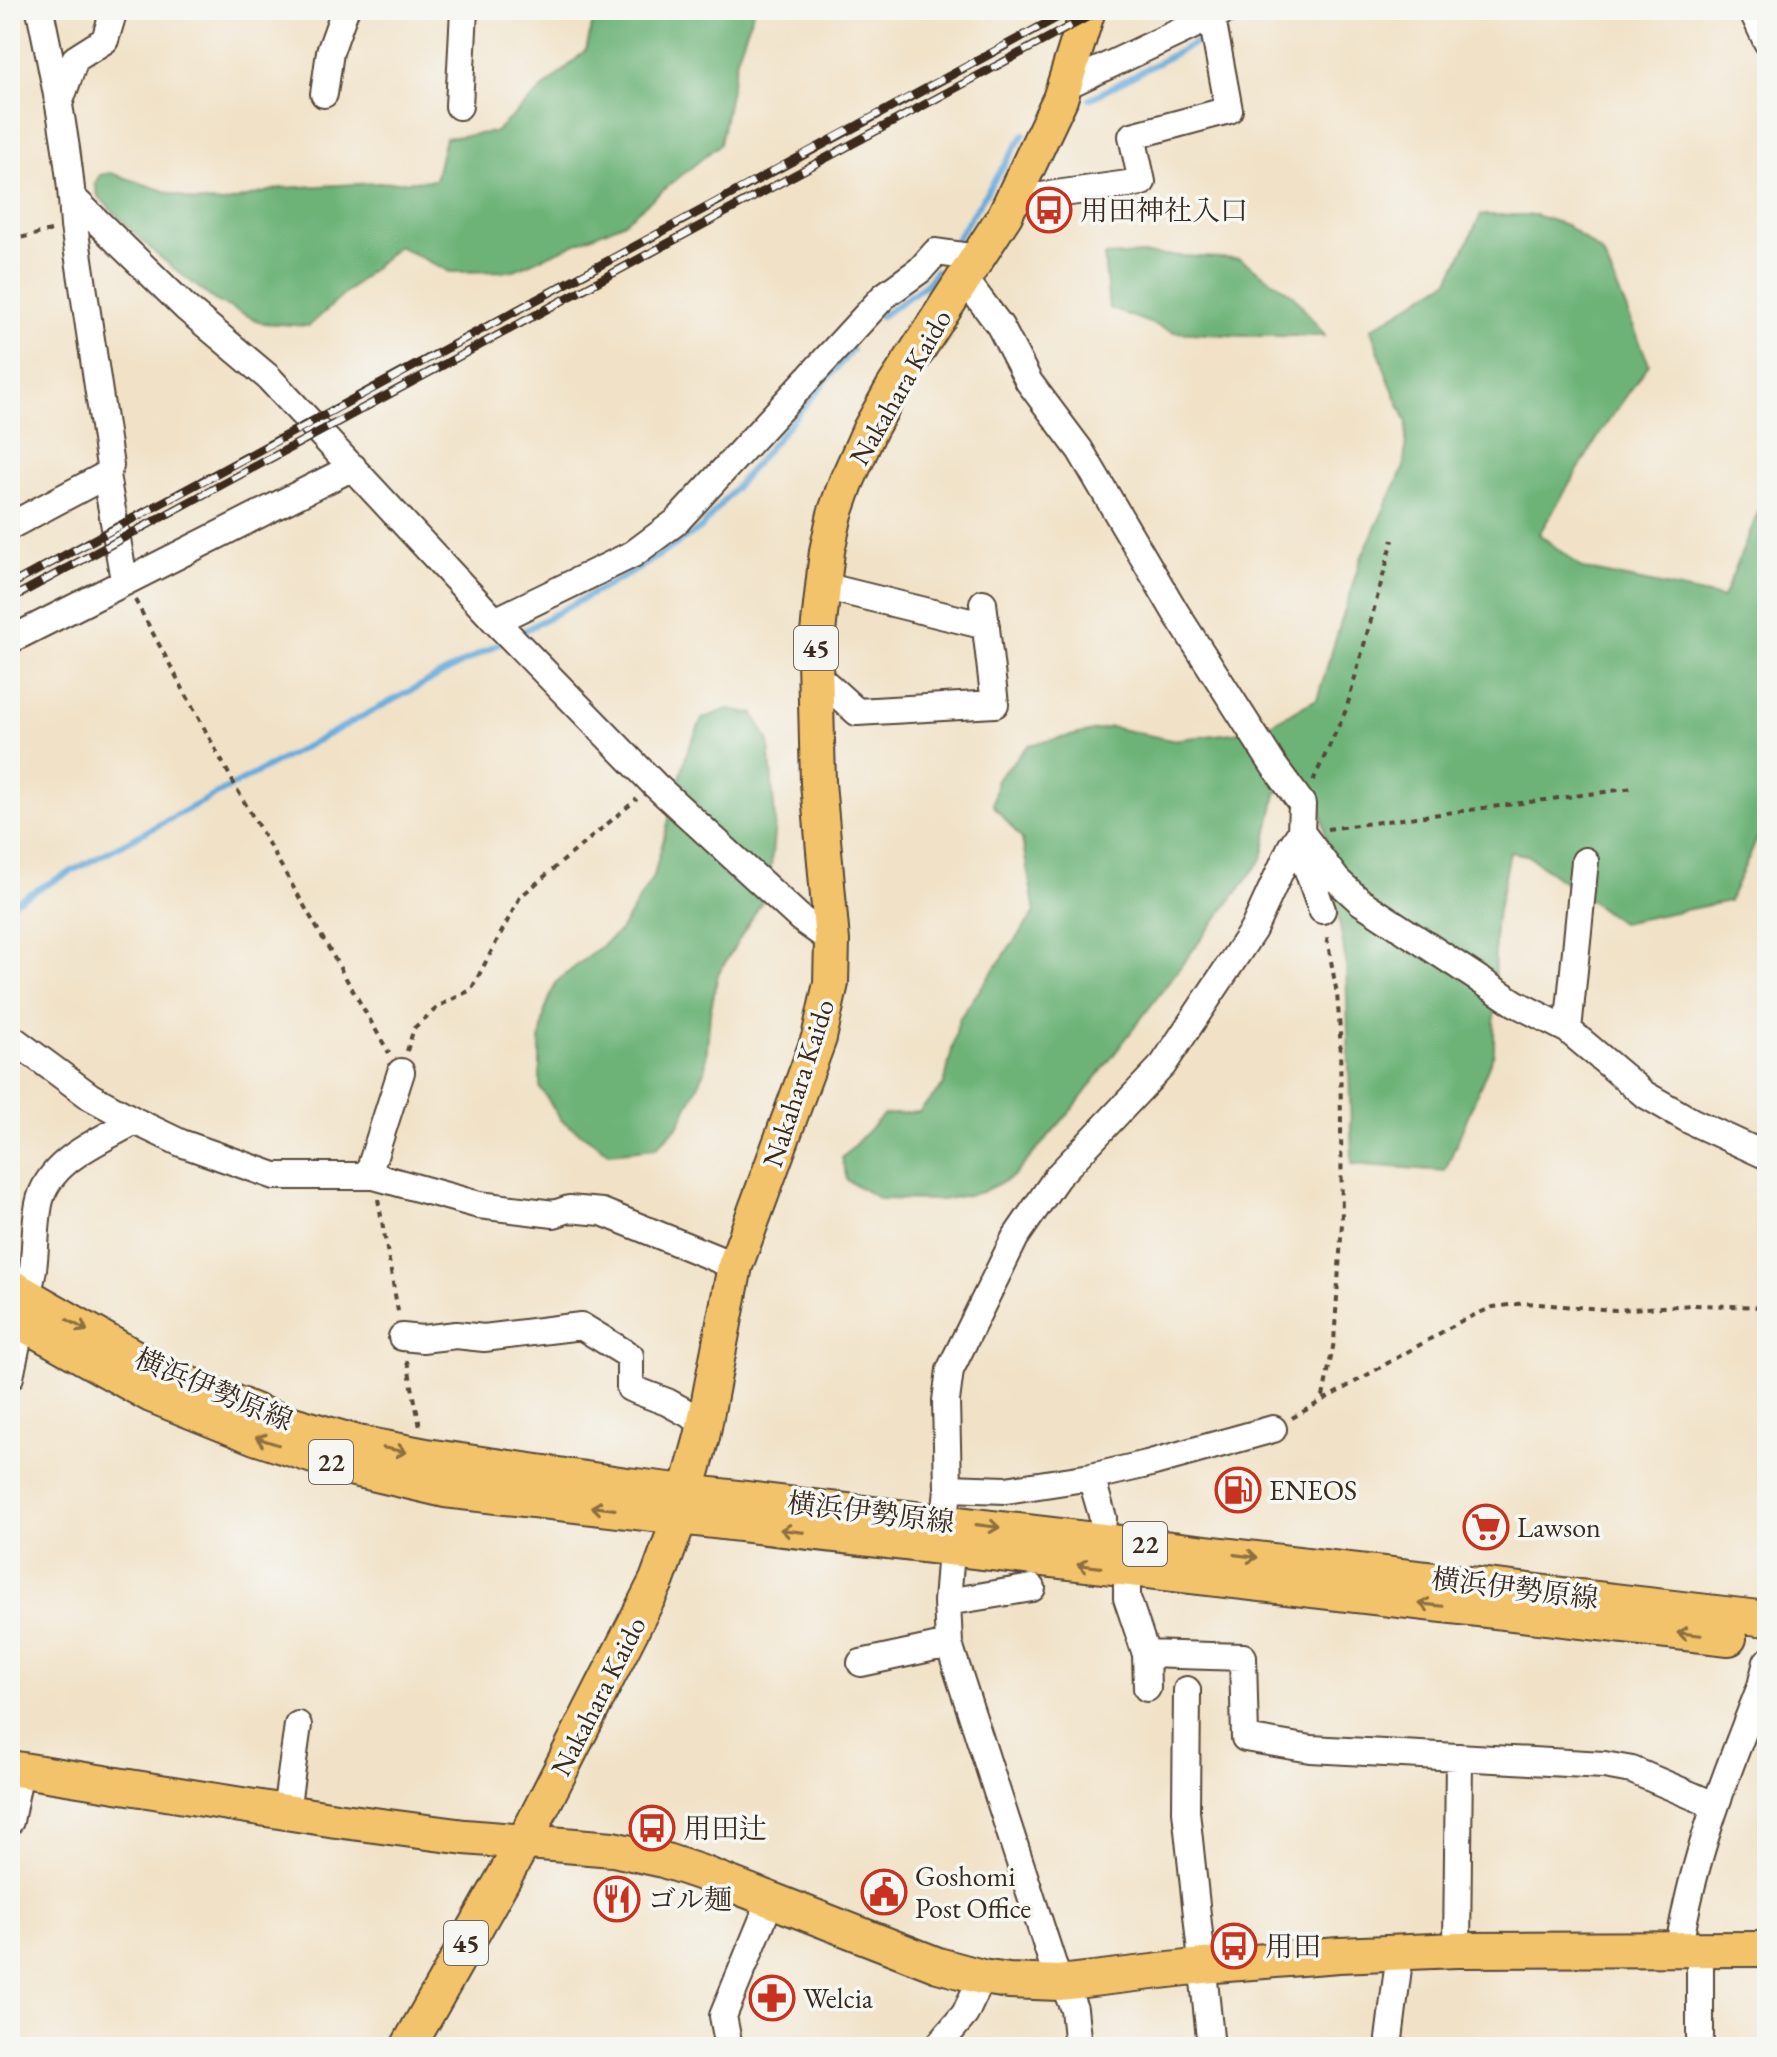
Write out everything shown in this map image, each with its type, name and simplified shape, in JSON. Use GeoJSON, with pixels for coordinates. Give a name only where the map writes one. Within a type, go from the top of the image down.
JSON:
{"type":"FeatureCollection","features":[{"type":"Feature","properties":{"kind":"main road","name":"Nakahara Kaido"},"geometry":{"type":"LineString","coordinates":[[408,2047],[525,1840],[657,1580],[684,1504],[735,1266],[819,1038],[831,983],[832,941],[818,783],[816,675],[823,586],[835,514],[864,443],[893,388],[968,264],[1013,200],[1065,86],[1088,10]]}},
{"type":"Feature","properties":{"kind":"main road","name":"横浜伊勢原線"},"geometry":{"type":"LineString","coordinates":[[17,1306],[164,1374],[269,1417],[358,1443],[684,1504]]}},
{"type":"Feature","properties":{"kind":"main road","name":"横浜伊勢原線"},"geometry":{"type":"LineString","coordinates":[[17,1306],[151,1395],[255,1437],[350,1468],[445,1490],[948,1519],[1767,1619]]}},
{"type":"Feature","properties":{"kind":"main road","name":"横浜伊勢原線"},"geometry":{"type":"LineString","coordinates":[[948,1519],[1127,1570],[1767,1642]]}},
{"type":"Feature","properties":{"kind":"main road"},"geometry":{"type":"LineString","coordinates":[[15,1769],[465,1837],[613,1849],[651,1857],[771,1899],[905,1955],[982,1977],[1061,1982],[1203,1966],[1400,1952],[1767,1949]]}},
{"type":"Feature","properties":{"kind":"street"},"geometry":{"type":"LineString","coordinates":[[40,10],[59,104],[110,466],[106,475],[124,580]]}},
{"type":"Feature","properties":{"kind":"street"},"geometry":{"type":"LineString","coordinates":[[324,94],[330,52],[345,10]]}},
{"type":"Feature","properties":{"kind":"street"},"geometry":{"type":"LineString","coordinates":[[459,106],[464,10]]}},
{"type":"Feature","properties":{"kind":"street"},"geometry":{"type":"LineString","coordinates":[[1752,10],[1767,42]]}},
{"type":"Feature","properties":{"kind":"street"},"geometry":{"type":"LineString","coordinates":[[59,104],[75,59],[105,40],[116,14]]}},
{"type":"Feature","properties":{"kind":"street"},"geometry":{"type":"LineString","coordinates":[[1013,200],[1142,182],[1132,136],[1229,110],[1217,24],[1065,86]]}},
{"type":"Feature","properties":{"kind":"street"},"geometry":{"type":"LineString","coordinates":[[72,197],[186,308],[268,377],[503,629],[655,785],[801,919],[832,941]]}},
{"type":"Feature","properties":{"kind":"street"},"geometry":{"type":"LineString","coordinates":[[503,629],[633,554],[676,522],[884,296],[920,270],[936,252],[968,264],[1029,382],[1080,450],[1184,626],[1302,804],[1302,854],[1322,910]]}},
{"type":"Feature","properties":{"kind":"street"},"geometry":{"type":"LineString","coordinates":[[10,640],[353,467]]}},
{"type":"Feature","properties":{"kind":"street"},"geometry":{"type":"LineString","coordinates":[[10,526],[106,475]]}},
{"type":"Feature","properties":{"kind":"street"},"geometry":{"type":"LineString","coordinates":[[816,675],[857,712],[995,704],[985,614],[823,586]]}},
{"type":"Feature","properties":{"kind":"street"},"geometry":{"type":"LineString","coordinates":[[1301,832],[1337,880],[1361,902],[1515,1003],[1568,1030],[1644,1094],[1691,1121],[1767,1156]]}},
{"type":"Feature","properties":{"kind":"street"},"geometry":{"type":"LineString","coordinates":[[1078,2047],[1074,2009],[1061,1982],[949,1644],[945,1437],[950,1370],[1015,1238],[1057,1177],[1163,1065],[1253,930],[1301,832]]}},
{"type":"Feature","properties":{"kind":"street"},"geometry":{"type":"LineString","coordinates":[[1568,1030],[1585,861]]}},
{"type":"Feature","properties":{"kind":"street"},"geometry":{"type":"LineString","coordinates":[[10,1037],[91,1097],[135,1121],[181,1143],[275,1176],[371,1175],[479,1205],[554,1214],[569,1209],[602,1212],[735,1266]]}},
{"type":"Feature","properties":{"kind":"street"},"geometry":{"type":"LineString","coordinates":[[371,1175],[401,1072]]}},
{"type":"Feature","properties":{"kind":"street"},"geometry":{"type":"LineString","coordinates":[[10,1377],[17,1306],[33,1279],[39,1203],[53,1174],[74,1155],[135,1121]]}},
{"type":"Feature","properties":{"kind":"street"},"geometry":{"type":"LineString","coordinates":[[402,1337],[422,1339],[456,1335],[484,1338],[581,1326],[630,1356],[630,1388],[667,1402],[704,1422]]}},
{"type":"Feature","properties":{"kind":"street"},"geometry":{"type":"LineString","coordinates":[[948,1519],[1006,1490],[1091,1477],[1273,1429]]}},
{"type":"Feature","properties":{"kind":"street"},"geometry":{"type":"LineString","coordinates":[[1091,1477],[1103,1518],[1101,1539]]}},
{"type":"Feature","properties":{"kind":"street"},"geometry":{"type":"LineString","coordinates":[[1127,1570],[1127,1598],[1146,1654],[1147,1688]]}},
{"type":"Feature","properties":{"kind":"street"},"geometry":{"type":"LineString","coordinates":[[947,1602],[1032,1588]]}},
{"type":"Feature","properties":{"kind":"street"},"geometry":{"type":"LineString","coordinates":[[861,1663],[949,1644]]}},
{"type":"Feature","properties":{"kind":"street"},"geometry":{"type":"LineString","coordinates":[[1146,1654],[1243,1657],[1245,1738],[1311,1749],[1604,1765],[1632,1770],[1714,1805]]}},
{"type":"Feature","properties":{"kind":"street"},"geometry":{"type":"LineString","coordinates":[[1700,2036],[1690,1948],[1690,1889],[1714,1805],[1761,1686],[1767,1662]]}},
{"type":"Feature","properties":{"kind":"street"},"geometry":{"type":"LineString","coordinates":[[1187,1690],[1186,1811],[1211,2047]]}},
{"type":"Feature","properties":{"kind":"street"},"geometry":{"type":"LineString","coordinates":[[286,1812],[298,1725]]}},
{"type":"Feature","properties":{"kind":"street"},"geometry":{"type":"LineString","coordinates":[[1457,1950],[1459,1757]]}},
{"type":"Feature","properties":{"kind":"street"},"geometry":{"type":"LineString","coordinates":[[10,1821],[15,1769]]}},
{"type":"Feature","properties":{"kind":"street"},"geometry":{"type":"LineString","coordinates":[[729,2047],[723,2016],[771,1899]]}},
{"type":"Feature","properties":{"kind":"street"},"geometry":{"type":"LineString","coordinates":[[1388,2047],[1400,1952]]}},
{"type":"Feature","properties":{"kind":"street"},"geometry":{"type":"LineString","coordinates":[[937,2047],[965,2014],[982,1977]]}},
{"type":"Feature","properties":{"kind":"path"},"geometry":{"type":"LineString","coordinates":[[10,240],[74,226]]}},
{"type":"Feature","properties":{"kind":"path"},"geometry":{"type":"LineString","coordinates":[[1302,804],[1346,710],[1393,540]]}},
{"type":"Feature","properties":{"kind":"path"},"geometry":{"type":"LineString","coordinates":[[124,580],[238,791],[401,1072]]}},
{"type":"Feature","properties":{"kind":"path"},"geometry":{"type":"LineString","coordinates":[[401,1072],[414,1028],[439,1006],[471,990],[520,897],[606,822],[655,785]]}},
{"type":"Feature","properties":{"kind":"path"},"geometry":{"type":"LineString","coordinates":[[1301,832],[1634,788]]}},
{"type":"Feature","properties":{"kind":"path"},"geometry":{"type":"LineString","coordinates":[[1322,910],[1337,994],[1340,1031],[1342,1192],[1334,1342],[1322,1399]]}},
{"type":"Feature","properties":{"kind":"path"},"geometry":{"type":"LineString","coordinates":[[371,1175],[426,1456]]}},
{"type":"Feature","properties":{"kind":"path"},"geometry":{"type":"LineString","coordinates":[[1273,1429],[1463,1320],[1493,1307],[1525,1303],[1615,1310],[1694,1305],[1767,1307]]}},
{"type":"Feature","properties":{"kind":"green space"},"geometry":{"type":"Polygon","coordinates":[[[596,10],[754,10],[737,58],[720,144],[623,223],[512,271],[450,272],[398,246],[309,326],[263,323],[214,300],[156,254],[98,196],[95,183],[100,175],[111,173],[194,201],[224,203],[281,188],[435,180],[445,138],[495,132],[586,50],[596,10]]]}},
{"type":"Feature","properties":{"kind":"green space"},"geometry":{"type":"Polygon","coordinates":[[[1481,215],[1535,215],[1566,225],[1603,254],[1649,364],[1603,429],[1539,534],[1583,569],[1723,598],[1767,491],[1767,817],[1729,901],[1621,923],[1527,855],[1510,852],[1495,925],[1494,1053],[1445,1171],[1352,1164],[1346,963],[1321,808],[1298,770],[1276,794],[1262,859],[1074,1107],[1014,1176],[982,1192],[942,1200],[880,1199],[847,1180],[842,1158],[883,1115],[919,1112],[944,1085],[959,1019],[1035,912],[1022,839],[993,805],[997,779],[1029,745],[1111,727],[1171,740],[1259,730],[1317,699],[1361,558],[1404,467],[1407,423],[1371,329],[1449,280],[1481,215]]]}},
{"type":"Feature","properties":{"kind":"green space"},"geometry":{"type":"Polygon","coordinates":[[[1142,254],[1240,259],[1293,295],[1325,336],[1174,332],[1109,308],[1104,256],[1142,254]]]}},
{"type":"Feature","properties":{"kind":"green space"},"geometry":{"type":"Polygon","coordinates":[[[728,709],[754,714],[769,742],[775,821],[769,890],[718,974],[710,1013],[705,1071],[679,1125],[656,1148],[610,1153],[561,1120],[540,1087],[540,1041],[545,1010],[556,982],[620,931],[654,875],[687,752],[702,719],[728,709]]]}},
{"type":"Feature","properties":{"kind":"waterway"},"geometry":{"type":"LineString","coordinates":[[1221,29],[1257,10]]}},
{"type":"Feature","properties":{"kind":"waterway"},"geometry":{"type":"LineString","coordinates":[[1090,99],[1208,36]]}},
{"type":"Feature","properties":{"kind":"waterway"},"geometry":{"type":"LineString","coordinates":[[950,249],[1024,134]]}},
{"type":"Feature","properties":{"kind":"waterway"},"geometry":{"type":"LineString","coordinates":[[880,317],[927,284],[935,271]]}},
{"type":"Feature","properties":{"kind":"waterway"},"geometry":{"type":"LineString","coordinates":[[518,634],[640,568],[701,528],[852,350]]}},
{"type":"Feature","properties":{"kind":"waterway"},"geometry":{"type":"LineString","coordinates":[[10,904],[504,641]]}},
{"type":"Feature","properties":{"kind":"railway"},"geometry":{"type":"LineString","coordinates":[[10,585],[1071,10]]}},
{"type":"Feature","properties":{"kind":"railway"},"geometry":{"type":"LineString","coordinates":[[10,599],[1100,10]]}},
{"type":"Feature","properties":{"kind":"place","name":"用田神社入口"},"geometry":{"type":"Point","coordinates":[1049,210]}},
{"type":"Feature","properties":{"kind":"place","name":"ENEOS"},"geometry":{"type":"Point","coordinates":[1238,1490]}},
{"type":"Feature","properties":{"kind":"place","name":"Lawson"},"geometry":{"type":"Point","coordinates":[1486,1527]}},
{"type":"Feature","properties":{"kind":"place","name":"用田辻"},"geometry":{"type":"Point","coordinates":[652,1828]}},
{"type":"Feature","properties":{"kind":"place","name":"Goshomi Post Office"},"geometry":{"type":"Point","coordinates":[884,1892]}},
{"type":"Feature","properties":{"kind":"place","name":"ゴル麺"},"geometry":{"type":"Point","coordinates":[617,1899]}},
{"type":"Feature","properties":{"kind":"place","name":"用田"},"geometry":{"type":"Point","coordinates":[1234,1946]}},
{"type":"Feature","properties":{"kind":"place","name":"Welcia"},"geometry":{"type":"Point","coordinates":[772,1998]}}]}
